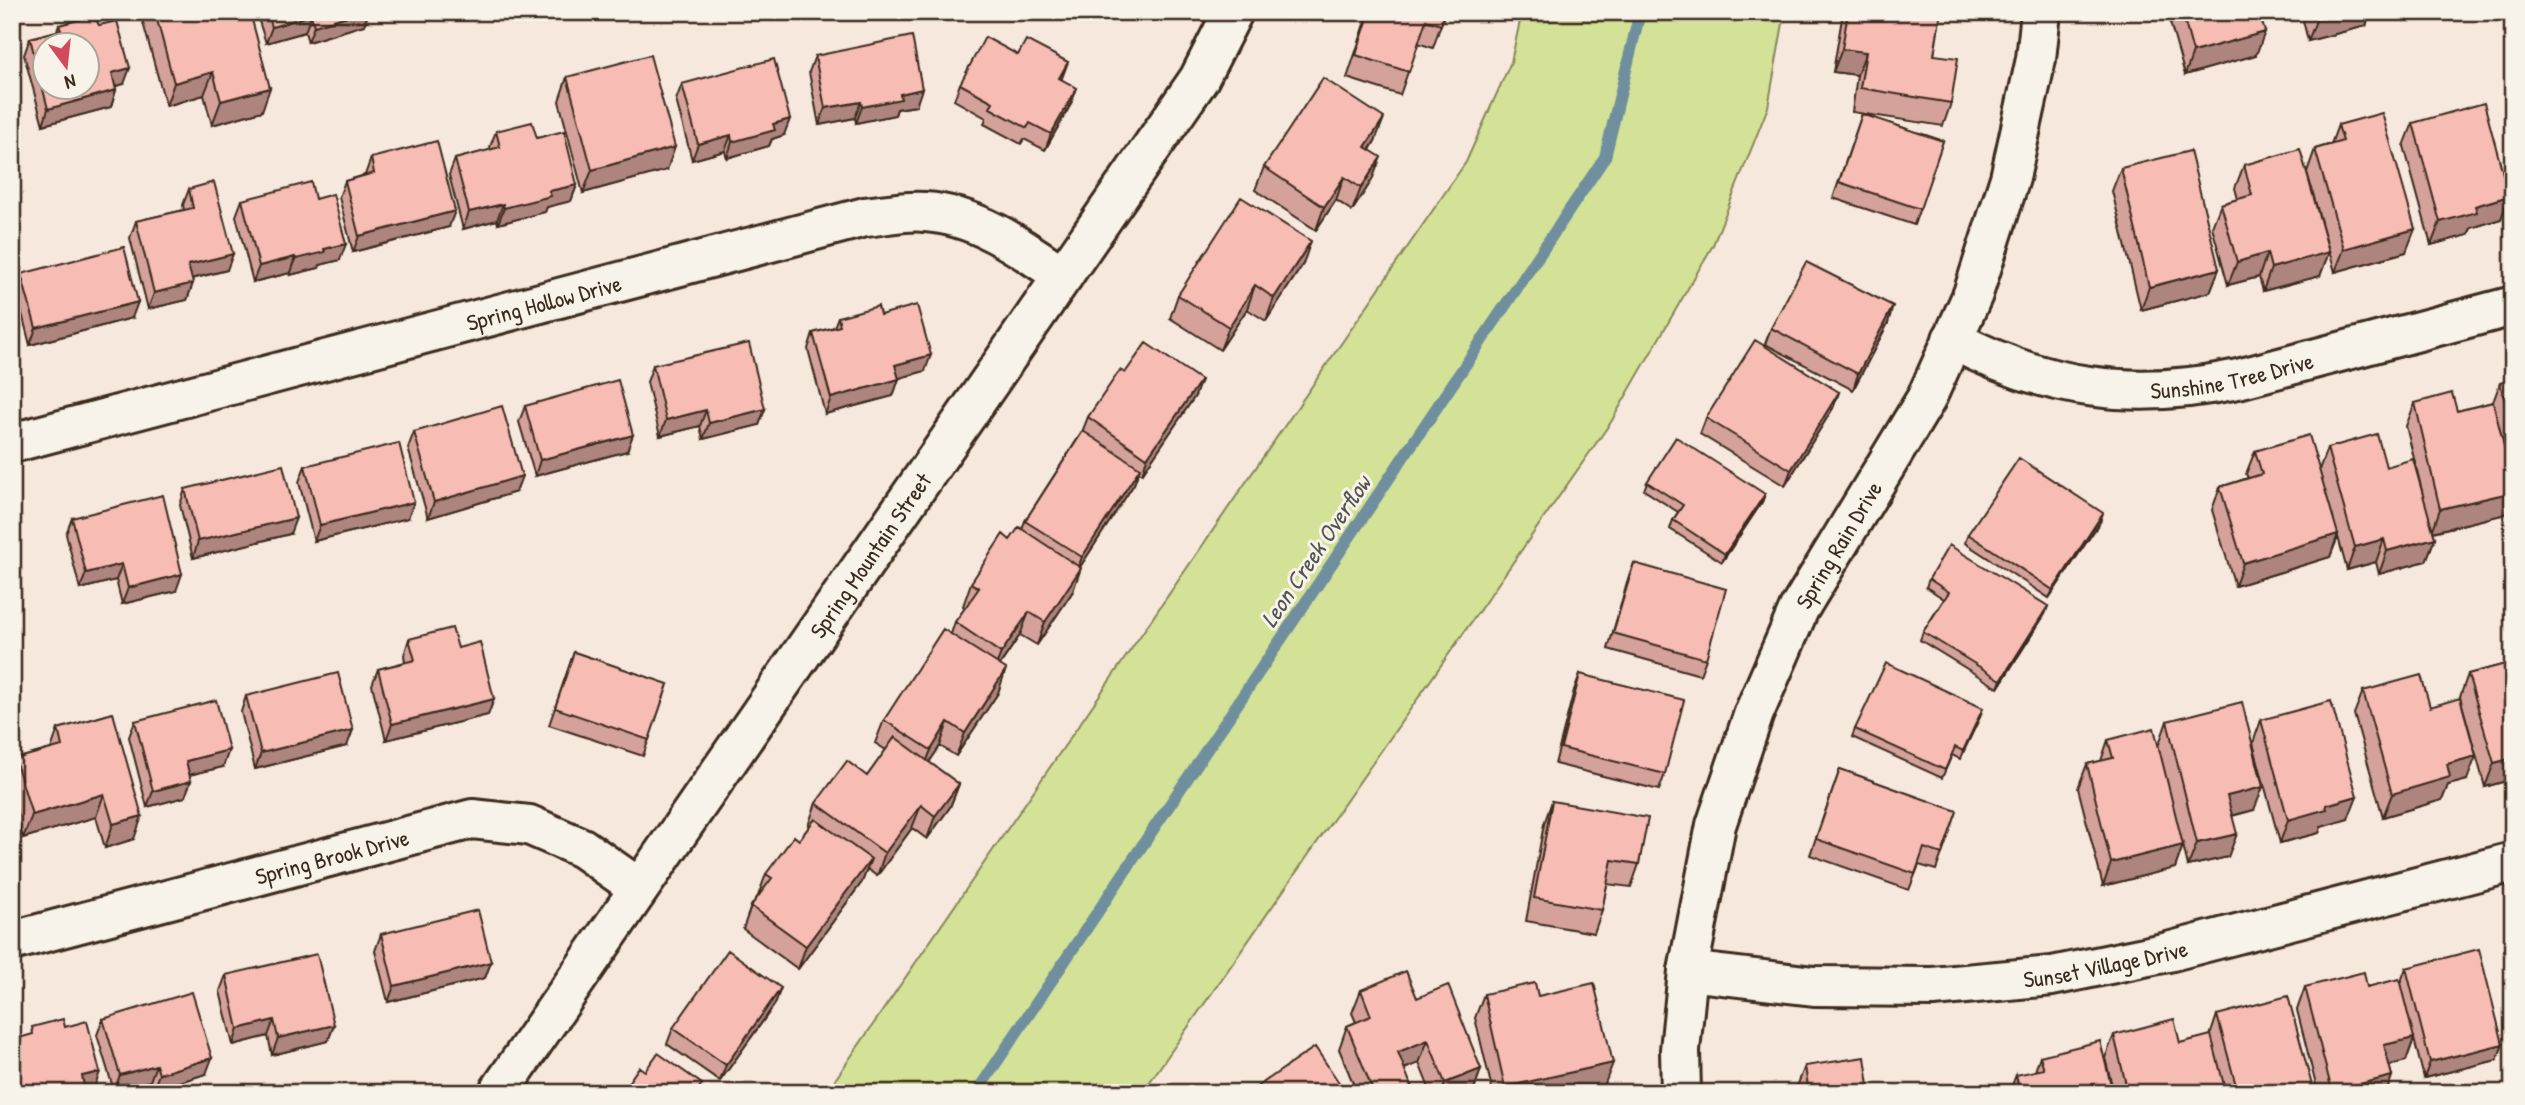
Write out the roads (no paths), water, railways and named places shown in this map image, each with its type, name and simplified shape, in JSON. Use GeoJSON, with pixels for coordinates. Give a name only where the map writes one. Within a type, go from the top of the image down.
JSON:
{"type":"FeatureCollection","features":[{"type":"Feature","properties":{"kind":"street","name":"Spring Mountain Street"},"geometry":{"type":"LineString","coordinates":[[498,1093],[1199,79],[1233,12]]}},
{"type":"Feature","properties":{"kind":"street","name":"Spring Rain Drive"},"geometry":{"type":"LineString","coordinates":[[1681,1093],[1680,1050],[1688,971],[1716,825],[1754,713],[1799,609],[1926,399],[1973,293],[2011,178],[2036,59],[2041,12]]}},
{"type":"Feature","properties":{"kind":"street","name":"Spring Hollow Drive"},"geometry":{"type":"LineString","coordinates":[[12,443],[865,217],[924,211],[959,218],[1012,242],[1063,276]]}},
{"type":"Feature","properties":{"kind":"street","name":"Sunshine Tree Drive"},"geometry":{"type":"LineString","coordinates":[[1952,339],[1974,352],[2047,379],[2123,391],[2161,391],[2238,379],[2513,306]]}},
{"type":"Feature","properties":{"kind":"street","name":"Spring Brook Drive"},"geometry":{"type":"LineString","coordinates":[[12,941],[472,819],[529,825],[582,849],[639,888]]}},
{"type":"Feature","properties":{"kind":"street","name":"Sunset Village Drive"},"geometry":{"type":"LineString","coordinates":[[1688,971],[1814,986],[1933,987],[2052,976],[2168,952],[2513,862]]}},
{"type":"Feature","properties":{"kind":"waterway","name":"Leon Creek Overflow"},"geometry":{"type":"LineString","coordinates":[[976,1093],[1605,157],[1640,12]]}}]}
